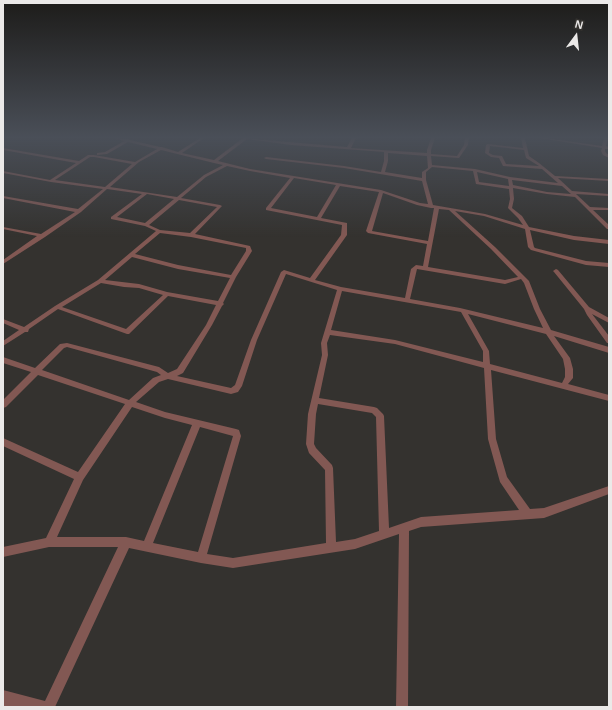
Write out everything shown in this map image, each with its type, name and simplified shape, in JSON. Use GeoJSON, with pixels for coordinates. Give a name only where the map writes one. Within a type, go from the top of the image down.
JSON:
{"type":"FeatureCollection","features":[{"type":"Feature","properties":{"kind":"street"},"geometry":{"type":"LineString","coordinates":[[51,182],[66,171]]}},
{"type":"Feature","properties":{"kind":"street"},"geometry":{"type":"LineString","coordinates":[[3,262],[79,211],[126,171]]}},
{"type":"Feature","properties":{"kind":"street"},"geometry":{"type":"LineString","coordinates":[[146,225],[205,176],[214,171]]}},
{"type":"Feature","properties":{"kind":"street"},"geometry":{"type":"LineString","coordinates":[[257,171],[292,178],[381,191],[419,204],[488,216],[527,228],[574,238],[609,242]]}},
{"type":"Feature","properties":{"kind":"street"},"geometry":{"type":"LineString","coordinates":[[366,171],[424,180]]}},
{"type":"Feature","properties":{"kind":"street"},"geometry":{"type":"LineString","coordinates":[[425,171],[424,180],[434,207],[430,243],[425,268]]}},
{"type":"Feature","properties":{"kind":"street"},"geometry":{"type":"LineString","coordinates":[[475,171],[477,183],[521,187],[576,196]]}},
{"type":"Feature","properties":{"kind":"street"},"geometry":{"type":"LineString","coordinates":[[480,171],[520,180],[564,185]]}},
{"type":"Feature","properties":{"kind":"street"},"geometry":{"type":"LineString","coordinates":[[547,171],[590,208],[609,228]]}},
{"type":"Feature","properties":{"kind":"street"},"geometry":{"type":"LineString","coordinates":[[3,172],[51,182],[146,193],[220,206],[191,235]]}},
{"type":"Feature","properties":{"kind":"street"},"geometry":{"type":"LineString","coordinates":[[554,177],[609,180]]}},
{"type":"Feature","properties":{"kind":"street"},"geometry":{"type":"LineString","coordinates":[[292,178],[268,209],[343,222],[344,232],[312,280]]}},
{"type":"Feature","properties":{"kind":"street"},"geometry":{"type":"LineString","coordinates":[[510,178],[511,210],[520,217],[527,228],[531,247],[536,251],[586,263],[609,265]]}},
{"type":"Feature","properties":{"kind":"street"},"geometry":{"type":"LineString","coordinates":[[520,180],[521,187]]}},
{"type":"Feature","properties":{"kind":"street"},"geometry":{"type":"LineString","coordinates":[[319,218],[339,184]]}},
{"type":"Feature","properties":{"kind":"street"},"geometry":{"type":"LineString","coordinates":[[381,191],[370,225],[370,232],[430,243]]}},
{"type":"Feature","properties":{"kind":"street"},"geometry":{"type":"LineString","coordinates":[[572,192],[609,195]]}},
{"type":"Feature","properties":{"kind":"street"},"geometry":{"type":"LineString","coordinates":[[49,542],[80,477],[130,403],[156,380],[180,371],[209,325],[221,304],[233,277],[249,251],[248,247],[191,235],[159,231],[146,225],[113,218],[146,193]]}},
{"type":"Feature","properties":{"kind":"street"},"geometry":{"type":"LineString","coordinates":[[3,197],[79,211]]}},
{"type":"Feature","properties":{"kind":"street"},"geometry":{"type":"LineString","coordinates":[[590,208],[609,210]]}},
{"type":"Feature","properties":{"kind":"street"},"geometry":{"type":"LineString","coordinates":[[450,210],[524,277],[548,332],[566,358],[569,369],[569,378],[564,385]]}},
{"type":"Feature","properties":{"kind":"street"},"geometry":{"type":"LineString","coordinates":[[3,228],[43,236]]}},
{"type":"Feature","properties":{"kind":"street"},"geometry":{"type":"LineString","coordinates":[[3,344],[26,330],[57,307],[100,281],[159,231]]}},
{"type":"Feature","properties":{"kind":"street"},"geometry":{"type":"LineString","coordinates":[[131,255],[178,267],[233,277]]}},
{"type":"Feature","properties":{"kind":"street"},"geometry":{"type":"LineString","coordinates":[[407,301],[414,269],[419,267],[486,280],[505,282],[524,277]]}},
{"type":"Feature","properties":{"kind":"street"},"geometry":{"type":"LineString","coordinates":[[556,271],[586,307],[589,314],[609,341]]}},
{"type":"Feature","properties":{"kind":"street"},"geometry":{"type":"LineString","coordinates":[[3,404],[62,346],[67,345],[159,370],[167,376],[231,391],[235,390],[238,386],[254,340],[282,273],[285,272],[340,289],[460,310],[548,332],[609,350]]}},
{"type":"Feature","properties":{"kind":"street"},"geometry":{"type":"LineString","coordinates":[[100,281],[139,286],[167,294],[221,304]]}},
{"type":"Feature","properties":{"kind":"street"},"geometry":{"type":"LineString","coordinates":[[331,547],[329,468],[312,450],[310,444],[312,414],[324,361],[324,343],[340,289]]}},
{"type":"Feature","properties":{"kind":"street"},"geometry":{"type":"LineString","coordinates":[[57,307],[127,332],[167,294]]}},
{"type":"Feature","properties":{"kind":"street"},"geometry":{"type":"LineString","coordinates":[[586,307],[609,322]]}},
{"type":"Feature","properties":{"kind":"street"},"geometry":{"type":"LineString","coordinates":[[464,312],[486,351],[492,439],[503,479],[528,514]]}},
{"type":"Feature","properties":{"kind":"street"},"geometry":{"type":"LineString","coordinates":[[3,321],[26,330]]}},
{"type":"Feature","properties":{"kind":"street"},"geometry":{"type":"LineString","coordinates":[[327,332],[395,342],[609,398]]}},
{"type":"Feature","properties":{"kind":"street"},"geometry":{"type":"LineString","coordinates":[[3,360],[197,424],[233,431],[236,433],[237,436],[202,558]]}},
{"type":"Feature","properties":{"kind":"street"},"geometry":{"type":"LineString","coordinates":[[156,380],[159,370]]}},
{"type":"Feature","properties":{"kind":"street"},"geometry":{"type":"LineString","coordinates":[[315,400],[374,410],[380,416],[384,534]]}},
{"type":"Feature","properties":{"kind":"street"},"geometry":{"type":"LineString","coordinates":[[147,546],[197,424]]}},
{"type":"Feature","properties":{"kind":"street"},"geometry":{"type":"LineString","coordinates":[[3,442],[80,477]]}},
{"type":"Feature","properties":{"kind":"street"},"geometry":{"type":"LineString","coordinates":[[4,553],[49,542],[126,542],[233,563],[355,544],[421,522],[544,514],[609,490]]}},
{"type":"Feature","properties":{"kind":"street"},"geometry":{"type":"LineString","coordinates":[[402,707],[404,527]]}},
{"type":"Feature","properties":{"kind":"street"},"geometry":{"type":"LineString","coordinates":[[8,701],[48,707],[126,542]]}}]}
